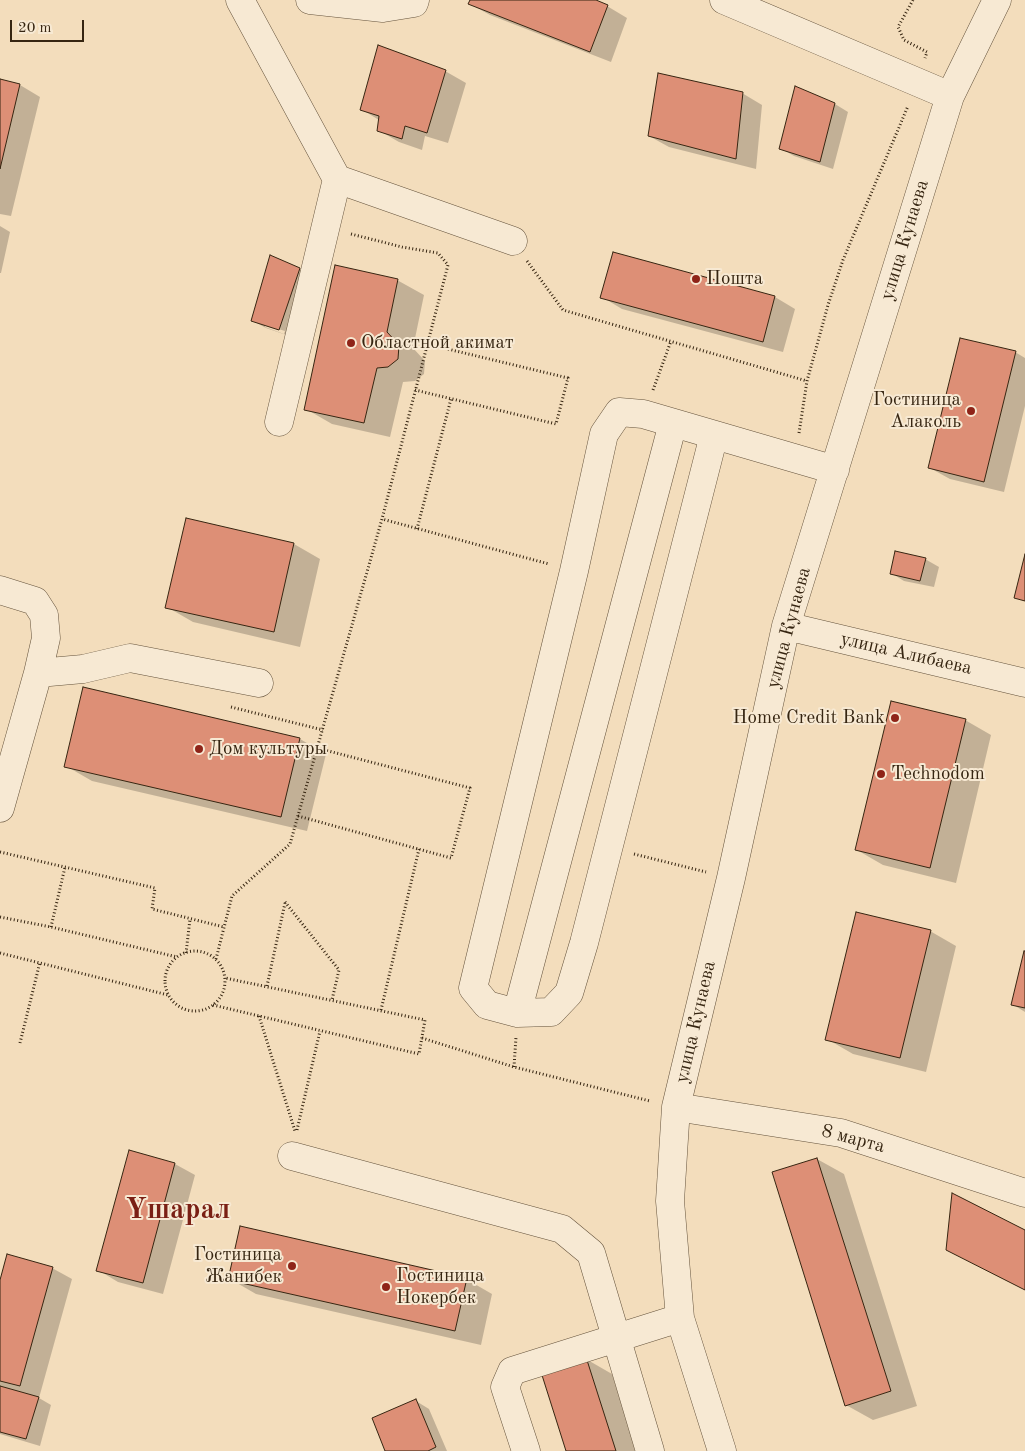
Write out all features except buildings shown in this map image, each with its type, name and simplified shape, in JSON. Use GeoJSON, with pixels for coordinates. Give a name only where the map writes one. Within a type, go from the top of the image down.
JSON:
{"type":"FeatureCollection","features":[{"type":"Feature","properties":{"kind":"street"},"geometry":{"type":"LineString","coordinates":[[240,0],[337,179],[513,241]]}},
{"type":"Feature","properties":{"kind":"street"},"geometry":{"type":"LineString","coordinates":[[310,0],[383,8],[414,3],[414,0]]}},
{"type":"Feature","properties":{"kind":"street"},"geometry":{"type":"LineString","coordinates":[[724,0],[950,96]]}},
{"type":"Feature","properties":{"kind":"street","name":"улица Кунаева"},"geometry":{"type":"LineString","coordinates":[[722,1451],[680,1318],[670,1201],[676,1107],[731,878],[786,626],[950,96],[997,0]]}},
{"type":"Feature","properties":{"kind":"street"},"geometry":{"type":"LineString","coordinates":[[279,422],[337,179]]}},
{"type":"Feature","properties":{"kind":"street"},"geometry":{"type":"LineString","coordinates":[[714,435],[607,847],[584,943],[569,992],[552,1012],[517,1013],[486,1005],[473,988],[574,571],[604,434],[619,412],[644,414],[835,470]]}},
{"type":"Feature","properties":{"kind":"street"},"geometry":{"type":"LineString","coordinates":[[517,1013],[673,423]]}},
{"type":"Feature","properties":{"kind":"street"},"geometry":{"type":"LineString","coordinates":[[0,590],[35,601],[44,615],[46,638],[0,808]]}},
{"type":"Feature","properties":{"kind":"street","name":"улица Алибаева"},"geometry":{"type":"LineString","coordinates":[[786,626],[1025,683]]}},
{"type":"Feature","properties":{"kind":"street"},"geometry":{"type":"LineString","coordinates":[[38,673],[83,669],[130,658],[259,683]]}},
{"type":"Feature","properties":{"kind":"street","name":"8 марта"},"geometry":{"type":"LineString","coordinates":[[676,1107],[841,1133],[1025,1193]]}},
{"type":"Feature","properties":{"kind":"street"},"geometry":{"type":"LineString","coordinates":[[292,1156],[562,1229],[592,1253],[650,1451]]}},
{"type":"Feature","properties":{"kind":"street"},"geometry":{"type":"LineString","coordinates":[[526,1451],[506,1387],[512,1372],[680,1318]]}},
{"type":"Feature","properties":{"kind":"path"},"geometry":{"type":"LineString","coordinates":[[795,459],[807,381],[828,305],[843,260],[919,82],[927,52],[904,40],[898,27],[913,0]]}},
{"type":"Feature","properties":{"kind":"path"},"geometry":{"type":"LineString","coordinates":[[216,959],[232,896],[290,844],[382,519],[448,265],[438,253],[402,247],[325,227]]}},
{"type":"Feature","properties":{"kind":"path"},"geometry":{"type":"LineString","coordinates":[[513,241],[563,310],[807,381]]}},
{"type":"Feature","properties":{"kind":"path"},"geometry":{"type":"LineString","coordinates":[[644,414],[671,341]]}},
{"type":"Feature","properties":{"kind":"path"},"geometry":{"type":"LineString","coordinates":[[415,390],[556,424],[568,378],[427,344]]}},
{"type":"Feature","properties":{"kind":"path"},"geometry":{"type":"LineString","coordinates":[[418,529],[451,399]]}},
{"type":"Feature","properties":{"kind":"path"},"geometry":{"type":"LineString","coordinates":[[382,519],[574,571]]}},
{"type":"Feature","properties":{"kind":"path"},"geometry":{"type":"LineString","coordinates":[[298,816],[451,858],[470,788],[317,748]]}},
{"type":"Feature","properties":{"kind":"path"},"geometry":{"type":"LineString","coordinates":[[607,847],[731,878]]}},
{"type":"Feature","properties":{"kind":"path"},"geometry":{"type":"LineString","coordinates":[[381,1010],[419,849]]}},
{"type":"Feature","properties":{"kind":"path"},"geometry":{"type":"LineString","coordinates":[[0,852],[155,888],[152,909],[224,927]]}},
{"type":"Feature","properties":{"kind":"path"},"geometry":{"type":"LineString","coordinates":[[51,927],[65,867]]}},
{"type":"Feature","properties":{"kind":"path"},"geometry":{"type":"LineString","coordinates":[[267,986],[285,902],[339,970],[332,1000]]}},
{"type":"Feature","properties":{"kind":"path"},"geometry":{"type":"LineString","coordinates":[[0,917],[177,957]]}},
{"type":"Feature","properties":{"kind":"path"},"geometry":{"type":"LineString","coordinates":[[186,953],[190,918]]}},
{"type":"Feature","properties":{"kind":"path"},"geometry":{"type":"LineString","coordinates":[[196,951],[207,953],[216,959],[222,968],[225,978],[222,993],[213,1006],[204,1010],[193,1012],[183,1009],[175,1004],[168,995],[165,985],[166,974],[170,965],[177,957],[186,953],[196,951]]}},
{"type":"Feature","properties":{"kind":"path"},"geometry":{"type":"LineString","coordinates":[[0,953],[168,995]]}},
{"type":"Feature","properties":{"kind":"path"},"geometry":{"type":"LineString","coordinates":[[20,1043],[40,962]]}},
{"type":"Feature","properties":{"kind":"path"},"geometry":{"type":"LineString","coordinates":[[213,1006],[419,1054],[426,1020],[225,978]]}},
{"type":"Feature","properties":{"kind":"path"},"geometry":{"type":"LineString","coordinates":[[259,1016],[296,1135],[320,1031]]}},
{"type":"Feature","properties":{"kind":"path"},"geometry":{"type":"LineString","coordinates":[[422,1038],[514,1067],[676,1107]]}},
{"type":"Feature","properties":{"kind":"place","name":"Пошта"},"geometry":{"type":"Point","coordinates":[696,279]}},
{"type":"Feature","properties":{"kind":"place","name":"Областной акимат"},"geometry":{"type":"Point","coordinates":[351,343]}},
{"type":"Feature","properties":{"kind":"place","name":"Гостиница Алаколь"},"geometry":{"type":"Point","coordinates":[971,411]}},
{"type":"Feature","properties":{"kind":"place","name":"Home Credit Bank"},"geometry":{"type":"Point","coordinates":[895,718]}},
{"type":"Feature","properties":{"kind":"place","name":"Дом культуры"},"geometry":{"type":"Point","coordinates":[199,749]}},
{"type":"Feature","properties":{"kind":"place","name":"Technodom"},"geometry":{"type":"Point","coordinates":[881,774]}},
{"type":"Feature","properties":{"kind":"place","name":"Гостиница Жанибек"},"geometry":{"type":"Point","coordinates":[292,1266]}},
{"type":"Feature","properties":{"kind":"place","name":"Гостиница Нокербек"},"geometry":{"type":"Point","coordinates":[386,1287]}},
{"type":"Feature","properties":{"kind":"district","name":"Үшарал"},"geometry":{"type":"Point","coordinates":[178,1210]}}]}
